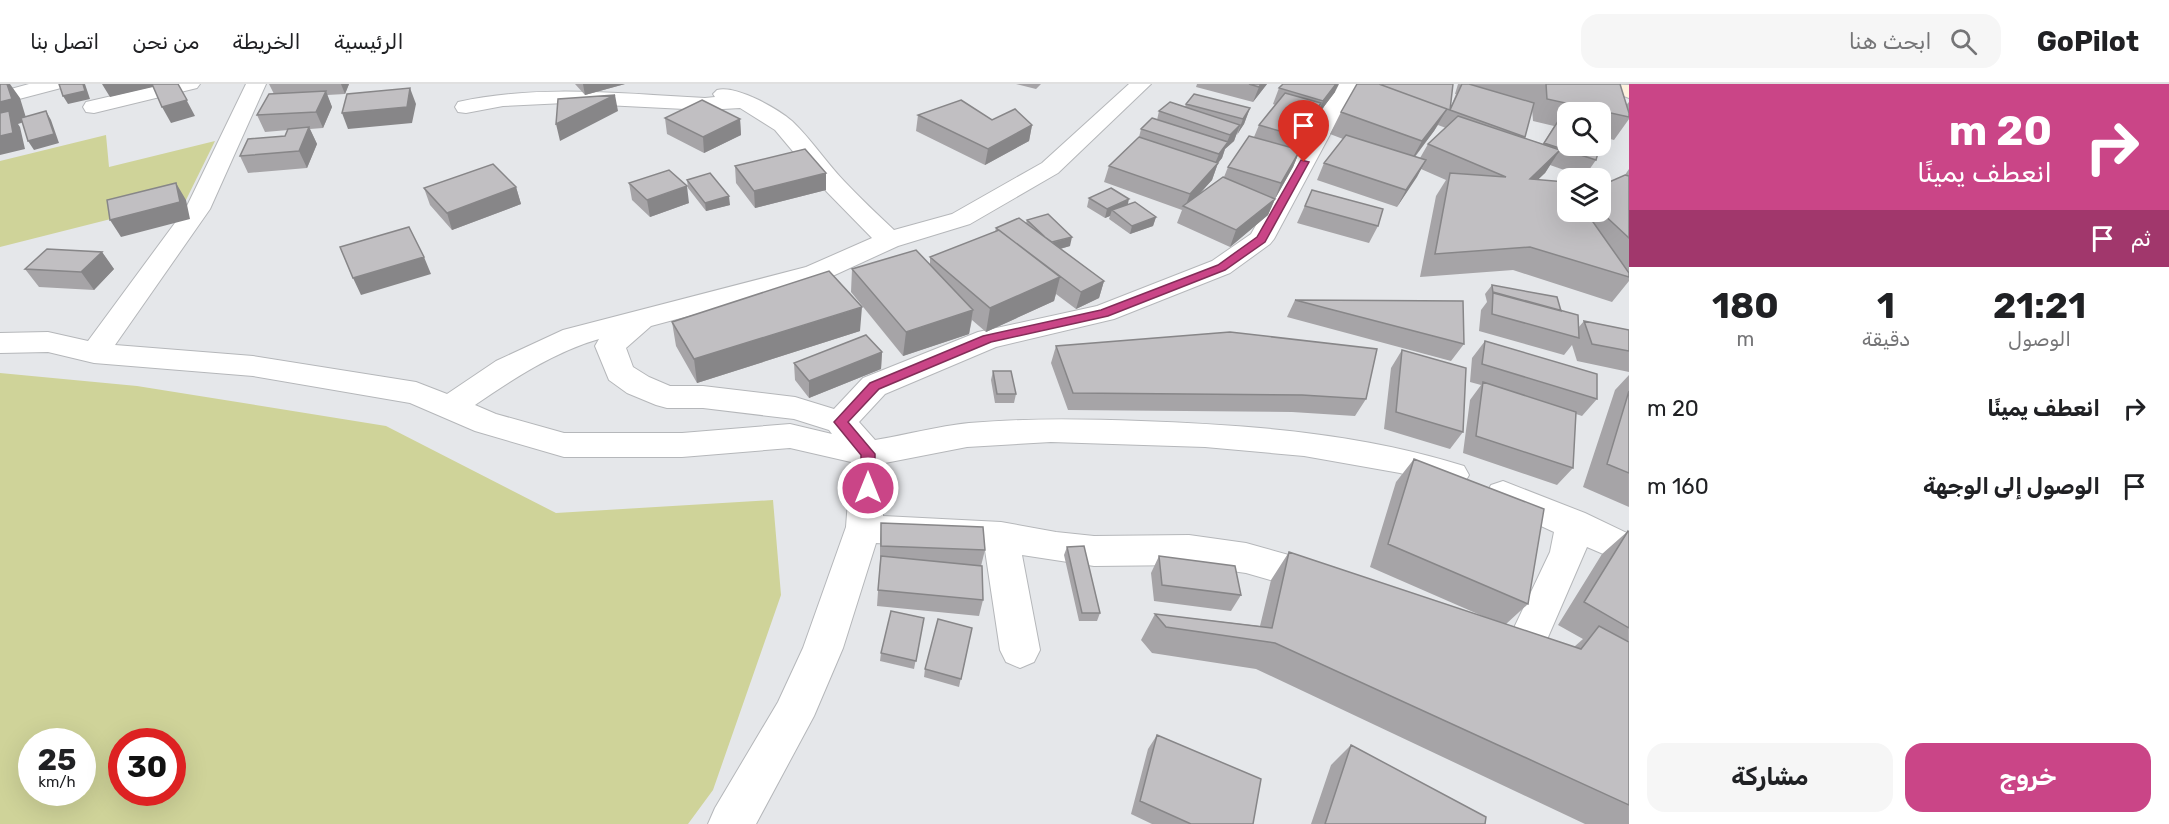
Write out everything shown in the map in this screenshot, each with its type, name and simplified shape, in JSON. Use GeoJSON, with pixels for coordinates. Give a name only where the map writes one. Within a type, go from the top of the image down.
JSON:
{"type":"FeatureCollection","features":[{"type":"Feature","properties":{"kind":"main road"},"geometry":{"type":"LineString","coordinates":[[1609,84],[1629,92]]}},
{"type":"Feature","properties":{"kind":"street"},"geometry":{"type":"LineString","coordinates":[[0,98],[54,84]]}},
{"type":"Feature","properties":{"kind":"street"},"geometry":{"type":"LineString","coordinates":[[94,107],[190,84]]}},
{"type":"Feature","properties":{"kind":"street"},"geometry":{"type":"LineString","coordinates":[[94,353],[198,209],[256,84]]}},
{"type":"Feature","properties":{"kind":"street"},"geometry":{"type":"LineString","coordinates":[[709,84],[716,90],[744,101],[783,125],[836,187],[889,240]]}},
{"type":"Feature","properties":{"kind":"street"},"geometry":{"type":"LineString","coordinates":[[450,407],[507,368],[573,337],[816,273],[889,240],[962,219],[1050,168],[1141,84]]}},
{"type":"Feature","properties":{"kind":"street"},"geometry":{"type":"LineString","coordinates":[[840,422],[874,386],[987,339],[1104,313],[1221,267],[1261,239],[1347,84]]}},
{"type":"Feature","properties":{"kind":"street"},"geometry":{"type":"LineString","coordinates":[[466,107],[503,100],[565,97],[705,104],[744,101]]}},
{"type":"Feature","properties":{"kind":"street"},"geometry":{"type":"LineString","coordinates":[[641,319],[610,346],[620,373],[638,386],[667,397],[703,397],[795,408],[840,422],[868,454],[868,488],[864,527],[823,648],[793,716],[731,824]]}},
{"type":"Feature","properties":{"kind":"street"},"geometry":{"type":"LineString","coordinates":[[0,343],[40,341],[70,343],[94,353],[253,366],[416,393],[486,423],[564,445],[682,445],[790,436],[868,454],[967,435],[1051,430],[1205,435],[1304,444],[1401,461],[1463,478],[1573,523],[1629,550]]}},
{"type":"Feature","properties":{"kind":"street"},"geometry":{"type":"LineString","coordinates":[[1463,634],[1506,651],[1525,646],[1569,552],[1573,523]]}},
{"type":"Feature","properties":{"kind":"street"},"geometry":{"type":"LineString","coordinates":[[864,527],[886,531],[1001,536],[1056,548],[1094,551],[1189,550],[1246,558],[1314,576],[1356,592]]}},
{"type":"Feature","properties":{"kind":"street"},"geometry":{"type":"LineString","coordinates":[[1001,536],[1020,650]]}},
{"type":"Feature","properties":{"kind":"green space"},"geometry":{"type":"Polygon","coordinates":[[[106,135],[109,167],[215,141],[186,200],[0,247],[0,161],[106,135]]]}},
{"type":"Feature","properties":{"kind":"green space"},"geometry":{"type":"Polygon","coordinates":[[[0,373],[137,386],[386,426],[556,513],[773,500],[781,595],[713,790],[688,824],[0,824],[0,373]]]}},
{"type":"Feature","properties":{"kind":"building"},"geometry":{"type":"Polygon","coordinates":[[[0,84],[7,84],[12,99],[0,102],[0,84]]]}},
{"type":"Feature","properties":{"kind":"building"},"geometry":{"type":"Polygon","coordinates":[[[59,84],[83,84],[85,91],[63,96],[59,84]]]}},
{"type":"Feature","properties":{"kind":"building"},"geometry":{"type":"Polygon","coordinates":[[[152,84],[178,84],[187,100],[162,107],[152,84]]]}},
{"type":"Feature","properties":{"kind":"building"},"geometry":{"type":"Polygon","coordinates":[[[1283,84],[1336,84],[1323,101],[1279,88],[1283,84]]]}},
{"type":"Feature","properties":{"kind":"building"},"geometry":{"type":"Polygon","coordinates":[[[1357,84],[1379,84],[1447,109],[1422,141],[1341,112],[1357,84]]]}},
{"type":"Feature","properties":{"kind":"building"},"geometry":{"type":"Polygon","coordinates":[[[1379,84],[1453,84],[1450,110],[1447,109],[1379,84]]]}},
{"type":"Feature","properties":{"kind":"building"},"geometry":{"type":"Polygon","coordinates":[[[1462,84],[1534,103],[1525,137],[1450,110],[1462,84]]]}},
{"type":"Feature","properties":{"kind":"building"},"geometry":{"type":"Polygon","coordinates":[[[1546,84],[1620,84],[1629,117],[1611,113],[1611,102],[1561,102],[1547,99],[1546,84]]]}},
{"type":"Feature","properties":{"kind":"building"},"geometry":{"type":"Polygon","coordinates":[[[410,88],[407,107],[342,113],[347,94],[410,88]]]}},
{"type":"Feature","properties":{"kind":"building"},"geometry":{"type":"Polygon","coordinates":[[[326,91],[316,112],[257,115],[269,94],[326,91]]]}},
{"type":"Feature","properties":{"kind":"building"},"geometry":{"type":"Polygon","coordinates":[[[1285,93],[1321,103],[1297,136],[1259,125],[1285,93]]]}},
{"type":"Feature","properties":{"kind":"building"},"geometry":{"type":"Polygon","coordinates":[[[1194,94],[1250,108],[1243,119],[1186,104],[1194,94]]]}},
{"type":"Feature","properties":{"kind":"building"},"geometry":{"type":"Polygon","coordinates":[[[615,95],[556,124],[558,99],[615,95]]]}},
{"type":"Feature","properties":{"kind":"building"},"geometry":{"type":"Polygon","coordinates":[[[702,100],[740,119],[703,137],[665,118],[702,100]]]}},
{"type":"Feature","properties":{"kind":"building"},"geometry":{"type":"Polygon","coordinates":[[[961,100],[992,120],[1015,109],[1032,125],[988,149],[918,115],[961,100]]]}},
{"type":"Feature","properties":{"kind":"building"},"geometry":{"type":"Polygon","coordinates":[[[1170,102],[1240,125],[1230,135],[1159,111],[1170,102]]]}},
{"type":"Feature","properties":{"kind":"building"},"geometry":{"type":"Polygon","coordinates":[[[9,111],[13,133],[0,136],[0,113],[9,111]]]}},
{"type":"Feature","properties":{"kind":"building"},"geometry":{"type":"Polygon","coordinates":[[[46,111],[54,134],[28,141],[21,118],[46,111]]]}},
{"type":"Feature","properties":{"kind":"building"},"geometry":{"type":"Polygon","coordinates":[[[1458,116],[1557,149],[1557,153],[1530,179],[1557,181],[1557,222],[1593,222],[1629,273],[1629,277],[1530,247],[1435,254],[1450,173],[1506,177],[1428,144],[1458,116]]]}},
{"type":"Feature","properties":{"kind":"building"},"geometry":{"type":"Polygon","coordinates":[[[1152,118],[1228,142],[1219,154],[1141,129],[1152,118]]]}},
{"type":"Feature","properties":{"kind":"building"},"geometry":{"type":"Polygon","coordinates":[[[1557,123],[1557,147],[1544,143],[1557,123]]]}},
{"type":"Feature","properties":{"kind":"building"},"geometry":{"type":"Polygon","coordinates":[[[309,127],[299,151],[240,156],[248,139],[285,136],[288,129],[309,127]]]}},
{"type":"Feature","properties":{"kind":"building"},"geometry":{"type":"Polygon","coordinates":[[[1346,135],[1426,160],[1406,190],[1324,163],[1346,135]]]}},
{"type":"Feature","properties":{"kind":"building"},"geometry":{"type":"Polygon","coordinates":[[[1249,136],[1300,150],[1281,183],[1228,167],[1249,136]]]}},
{"type":"Feature","properties":{"kind":"building"},"geometry":{"type":"Polygon","coordinates":[[[1139,137],[1218,163],[1190,194],[1109,166],[1139,137]]]}},
{"type":"Feature","properties":{"kind":"building"},"geometry":{"type":"Polygon","coordinates":[[[805,149],[826,173],[754,191],[735,166],[805,149]]]}},
{"type":"Feature","properties":{"kind":"building"},"geometry":{"type":"Polygon","coordinates":[[[1584,156],[1597,156],[1596,160],[1584,156]]]}},
{"type":"Feature","properties":{"kind":"building"},"geometry":{"type":"Polygon","coordinates":[[[493,164],[516,187],[447,213],[424,188],[493,164]]]}},
{"type":"Feature","properties":{"kind":"building"},"geometry":{"type":"Polygon","coordinates":[[[669,170],[687,186],[647,200],[629,183],[669,170]]]}},
{"type":"Feature","properties":{"kind":"building"},"geometry":{"type":"Polygon","coordinates":[[[710,173],[729,196],[705,203],[687,180],[710,173]]]}},
{"type":"Feature","properties":{"kind":"building"},"geometry":{"type":"Polygon","coordinates":[[[1625,175],[1629,176],[1629,238],[1611,221],[1611,181],[1625,175]]]}},
{"type":"Feature","properties":{"kind":"building"},"geometry":{"type":"Polygon","coordinates":[[[1223,177],[1275,199],[1236,230],[1183,206],[1223,177]]]}},
{"type":"Feature","properties":{"kind":"building"},"geometry":{"type":"Polygon","coordinates":[[[176,183],[180,202],[110,220],[107,200],[176,183]]]}},
{"type":"Feature","properties":{"kind":"building"},"geometry":{"type":"Polygon","coordinates":[[[1111,188],[1129,199],[1107,209],[1089,198],[1111,188]]]}},
{"type":"Feature","properties":{"kind":"building"},"geometry":{"type":"Polygon","coordinates":[[[1312,190],[1383,209],[1378,226],[1305,206],[1312,190]]]}},
{"type":"Feature","properties":{"kind":"building"},"geometry":{"type":"Polygon","coordinates":[[[1135,202],[1156,217],[1132,226],[1112,210],[1135,202]]]}},
{"type":"Feature","properties":{"kind":"building"},"geometry":{"type":"Polygon","coordinates":[[[1048,214],[1072,237],[1052,242],[1027,220],[1048,214]]]}},
{"type":"Feature","properties":{"kind":"building"},"geometry":{"type":"Polygon","coordinates":[[[1019,218],[1104,281],[1081,292],[996,228],[1019,218]]]}},
{"type":"Feature","properties":{"kind":"building"},"geometry":{"type":"Polygon","coordinates":[[[409,227],[424,257],[353,278],[340,247],[409,227]]]}},
{"type":"Feature","properties":{"kind":"building"},"geometry":{"type":"Polygon","coordinates":[[[999,230],[1060,277],[990,308],[930,257],[999,230]]]}},
{"type":"Feature","properties":{"kind":"building"},"geometry":{"type":"Polygon","coordinates":[[[47,249],[102,252],[81,272],[25,269],[47,249]]]}},
{"type":"Feature","properties":{"kind":"building"},"geometry":{"type":"Polygon","coordinates":[[[916,250],[973,310],[906,332],[852,269],[916,250]]]}},
{"type":"Feature","properties":{"kind":"building"},"geometry":{"type":"Polygon","coordinates":[[[829,271],[862,307],[694,359],[672,322],[829,271]]]}},
{"type":"Feature","properties":{"kind":"building"},"geometry":{"type":"Polygon","coordinates":[[[1492,285],[1557,297],[1561,311],[1493,293],[1492,285]]]}},
{"type":"Feature","properties":{"kind":"building"},"geometry":{"type":"Polygon","coordinates":[[[1493,292],[1578,315],[1579,338],[1492,314],[1493,292]]]}},
{"type":"Feature","properties":{"kind":"building"},"geometry":{"type":"Polygon","coordinates":[[[1295,300],[1463,301],[1464,344],[1295,300]]]}},
{"type":"Feature","properties":{"kind":"building"},"geometry":{"type":"Polygon","coordinates":[[[1584,321],[1629,330],[1629,351],[1592,344],[1584,321]]]}},
{"type":"Feature","properties":{"kind":"building"},"geometry":{"type":"Polygon","coordinates":[[[1230,332],[1377,349],[1366,399],[1302,395],[1073,393],[1056,346],[1230,332]]]}},
{"type":"Feature","properties":{"kind":"building"},"geometry":{"type":"Polygon","coordinates":[[[866,335],[882,352],[809,381],[794,363],[866,335]]]}},
{"type":"Feature","properties":{"kind":"building"},"geometry":{"type":"Polygon","coordinates":[[[1485,341],[1597,374],[1597,399],[1482,364],[1485,341]]]}},
{"type":"Feature","properties":{"kind":"building"},"geometry":{"type":"Polygon","coordinates":[[[1402,350],[1466,368],[1463,432],[1396,412],[1402,350]]]}},
{"type":"Feature","properties":{"kind":"building"},"geometry":{"type":"Polygon","coordinates":[[[993,371],[1011,371],[1016,394],[997,394],[993,371]]]}},
{"type":"Feature","properties":{"kind":"building"},"geometry":{"type":"Polygon","coordinates":[[[1483,382],[1576,412],[1573,468],[1476,436],[1483,382]]]}},
{"type":"Feature","properties":{"kind":"building"},"geometry":{"type":"Polygon","coordinates":[[[1629,391],[1629,473],[1607,464],[1629,391]]]}},
{"type":"Feature","properties":{"kind":"building"},"geometry":{"type":"Polygon","coordinates":[[[1414,459],[1544,509],[1528,604],[1388,544],[1414,459]]]}},
{"type":"Feature","properties":{"kind":"building"},"geometry":{"type":"Polygon","coordinates":[[[881,523],[983,527],[985,550],[881,546],[881,523]]]}},
{"type":"Feature","properties":{"kind":"building"},"geometry":{"type":"Polygon","coordinates":[[[1629,532],[1629,628],[1584,602],[1629,532]]]}},
{"type":"Feature","properties":{"kind":"building"},"geometry":{"type":"Polygon","coordinates":[[[1084,546],[1100,613],[1082,613],[1067,547],[1084,546]]]}},
{"type":"Feature","properties":{"kind":"building"},"geometry":{"type":"Polygon","coordinates":[[[1289,552],[1581,649],[1599,626],[1629,642],[1629,805],[1275,643],[1166,627],[1155,614],[1272,628],[1289,552]]]}},
{"type":"Feature","properties":{"kind":"building"},"geometry":{"type":"Polygon","coordinates":[[[881,556],[982,566],[983,600],[878,590],[881,556]]]}},
{"type":"Feature","properties":{"kind":"building"},"geometry":{"type":"Polygon","coordinates":[[[1159,556],[1235,566],[1241,595],[1162,585],[1159,556]]]}},
{"type":"Feature","properties":{"kind":"building"},"geometry":{"type":"Polygon","coordinates":[[[891,611],[924,618],[916,661],[881,653],[891,611]]]}},
{"type":"Feature","properties":{"kind":"building"},"geometry":{"type":"Polygon","coordinates":[[[938,619],[972,628],[961,679],[925,669],[938,619]]]}},
{"type":"Feature","properties":{"kind":"building"},"geometry":{"type":"Polygon","coordinates":[[[1157,735],[1261,779],[1253,824],[1191,824],[1140,801],[1157,735]]]}},
{"type":"Feature","properties":{"kind":"building"},"geometry":{"type":"Polygon","coordinates":[[[1351,745],[1486,817],[1485,824],[1325,824],[1351,745]]]}},
{"type":"Feature","properties":{"kind":"route"},"geometry":{"type":"LineString","coordinates":[[868,488],[868,454],[840,422],[874,386],[987,339],[1104,313],[1221,267],[1261,239],[1304,162]]}}]}
